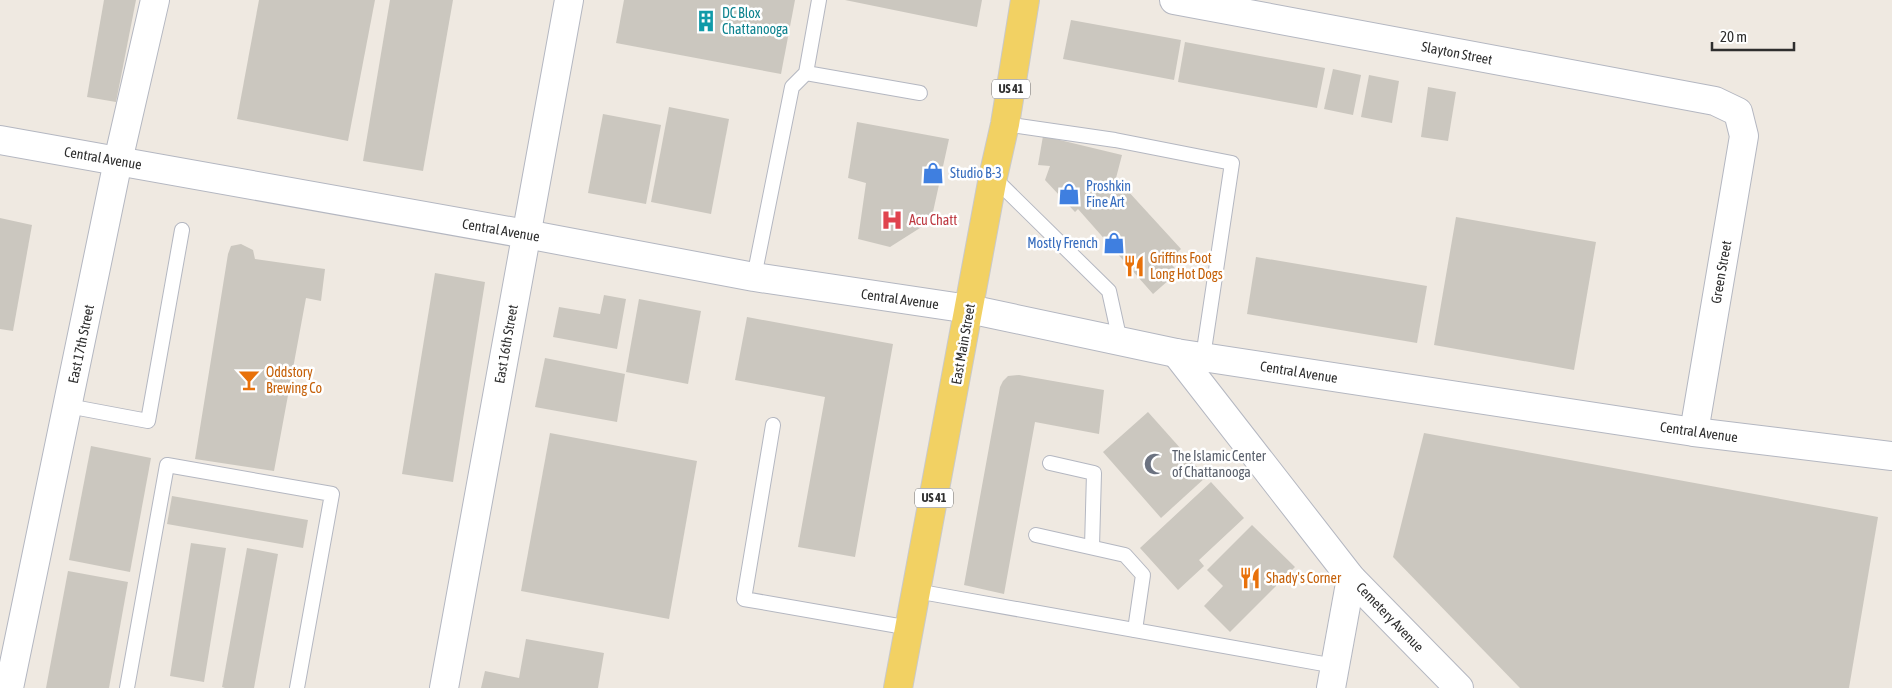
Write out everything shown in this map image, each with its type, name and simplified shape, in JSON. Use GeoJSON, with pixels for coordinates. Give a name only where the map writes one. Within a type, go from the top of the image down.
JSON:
{"type":"FeatureCollection","features":[{"type":"Feature","properties":{"kind":"main road","name":"East Main Street"},"geometry":{"type":"LineString","coordinates":[[898,688],[993,177],[1005,124],[1025,0]]}},
{"type":"Feature","properties":{"kind":"street","name":"East 17th Street"},"geometry":{"type":"LineString","coordinates":[[9,688],[118,161],[155,0]]}},
{"type":"Feature","properties":{"kind":"street","name":"East 16th Street"},"geometry":{"type":"LineString","coordinates":[[444,688],[569,0]]}},
{"type":"Feature","properties":{"kind":"street","name":"Slayton Street"},"geometry":{"type":"LineString","coordinates":[[1174,0],[1715,101],[1738,112]]}},
{"type":"Feature","properties":{"kind":"street","name":"Green Street"},"geometry":{"type":"LineString","coordinates":[[1694,432],[1744,136],[1738,112]]}},
{"type":"Feature","properties":{"kind":"street","name":"Central Avenue"},"geometry":{"type":"LineString","coordinates":[[0,140],[526,234],[754,277],[969,309],[1176,353],[1694,432],[1892,456]]}},
{"type":"Feature","properties":{"kind":"street","name":"Cemetery Avenue"},"geometry":{"type":"LineString","coordinates":[[1176,353],[1351,578],[1460,688]]}},
{"type":"Feature","properties":{"kind":"street"},"geometry":{"type":"LineString","coordinates":[[1333,677],[1351,578]]}},
{"type":"Feature","properties":{"kind":"lane"},"geometry":{"type":"LineString","coordinates":[[754,277],[792,87],[806,72],[819,0]]}},
{"type":"Feature","properties":{"kind":"lane"},"geometry":{"type":"LineString","coordinates":[[806,72],[920,93]]}},
{"type":"Feature","properties":{"kind":"lane"},"geometry":{"type":"LineString","coordinates":[[1005,124],[1115,140],[1232,163],[1203,357]]}},
{"type":"Feature","properties":{"kind":"lane"},"geometry":{"type":"LineString","coordinates":[[993,177],[1109,291],[1120,341]]}},
{"type":"Feature","properties":{"kind":"lane"},"geometry":{"type":"LineString","coordinates":[[68,406],[148,421],[182,230]]}},
{"type":"Feature","properties":{"kind":"lane"},"geometry":{"type":"LineString","coordinates":[[773,425],[744,599],[910,628]]}},
{"type":"Feature","properties":{"kind":"lane"},"geometry":{"type":"LineString","coordinates":[[1050,463],[1094,473],[1092,547]]}},
{"type":"Feature","properties":{"kind":"lane"},"geometry":{"type":"LineString","coordinates":[[127,688],[167,464],[332,494],[298,688]]}},
{"type":"Feature","properties":{"kind":"lane"},"geometry":{"type":"LineString","coordinates":[[1036,535],[1126,555],[1143,575],[1135,630]]}},
{"type":"Feature","properties":{"kind":"lane"},"geometry":{"type":"LineString","coordinates":[[916,591],[1135,630],[1333,677]]}},
{"type":"Feature","properties":{"kind":"building"},"geometry":{"type":"Polygon","coordinates":[[[104,0],[136,0],[116,102],[87,97],[104,0]]]}},
{"type":"Feature","properties":{"kind":"building"},"geometry":{"type":"Polygon","coordinates":[[[259,0],[375,0],[348,141],[237,119],[259,0]]]}},
{"type":"Feature","properties":{"kind":"building"},"geometry":{"type":"Polygon","coordinates":[[[390,0],[453,0],[423,171],[363,161],[390,0]]]}},
{"type":"Feature","properties":{"kind":"building","name":"DC Blox Chattanooga"},"geometry":{"type":"Polygon","coordinates":[[[624,0],[795,0],[781,74],[616,43],[624,0]]]}},
{"type":"Feature","properties":{"kind":"building"},"geometry":{"type":"Polygon","coordinates":[[[845,0],[982,0],[977,27],[845,0]]]}},
{"type":"Feature","properties":{"kind":"building"},"geometry":{"type":"Polygon","coordinates":[[[1071,20],[1181,40],[1174,80],[1063,59],[1071,20]]]}},
{"type":"Feature","properties":{"kind":"building"},"geometry":{"type":"Polygon","coordinates":[[[1185,42],[1325,68],[1317,108],[1178,82],[1185,42]]]}},
{"type":"Feature","properties":{"kind":"building"},"geometry":{"type":"Polygon","coordinates":[[[1333,69],[1361,75],[1353,115],[1324,109],[1333,69]]]}},
{"type":"Feature","properties":{"kind":"building"},"geometry":{"type":"Polygon","coordinates":[[[1369,75],[1399,81],[1392,123],[1361,117],[1369,75]]]}},
{"type":"Feature","properties":{"kind":"building"},"geometry":{"type":"Polygon","coordinates":[[[1428,87],[1456,92],[1448,141],[1421,137],[1428,87]]]}},
{"type":"Feature","properties":{"kind":"building"},"geometry":{"type":"Polygon","coordinates":[[[669,107],[729,119],[711,214],[651,202],[669,107]]]}},
{"type":"Feature","properties":{"kind":"building"},"geometry":{"type":"Polygon","coordinates":[[[603,114],[661,125],[646,204],[588,193],[603,114]]]}},
{"type":"Feature","properties":{"kind":"building"},"geometry":{"type":"Polygon","coordinates":[[[857,122],[949,139],[931,221],[890,247],[858,239],[866,183],[848,178],[857,122]]]}},
{"type":"Feature","properties":{"kind":"building"},"geometry":{"type":"Polygon","coordinates":[[[1043,136],[1122,155],[1116,178],[1181,249],[1168,260],[1178,272],[1153,294],[1078,209],[1075,212],[1045,180],[1050,166],[1038,165],[1043,136]]]}},
{"type":"Feature","properties":{"kind":"building"},"geometry":{"type":"Polygon","coordinates":[[[1456,217],[1596,242],[1574,370],[1434,345],[1456,217]]]}},
{"type":"Feature","properties":{"kind":"building"},"geometry":{"type":"Polygon","coordinates":[[[0,218],[32,225],[13,331],[0,329],[0,218]]]}},
{"type":"Feature","properties":{"kind":"building","name":"Oddstory Brewing Co"},"geometry":{"type":"Polygon","coordinates":[[[241,244],[253,250],[255,259],[325,269],[321,301],[306,298],[274,471],[195,459],[228,254],[231,246],[241,244]]]}},
{"type":"Feature","properties":{"kind":"building"},"geometry":{"type":"Polygon","coordinates":[[[1256,257],[1427,286],[1417,343],[1247,314],[1256,257]]]}},
{"type":"Feature","properties":{"kind":"building"},"geometry":{"type":"Polygon","coordinates":[[[435,273],[485,282],[453,482],[402,474],[435,273]]]}},
{"type":"Feature","properties":{"kind":"building"},"geometry":{"type":"Polygon","coordinates":[[[604,295],[626,299],[617,349],[553,337],[559,307],[600,314],[604,295]]]}},
{"type":"Feature","properties":{"kind":"building"},"geometry":{"type":"Polygon","coordinates":[[[639,299],[701,311],[688,384],[626,372],[639,299]]]}},
{"type":"Feature","properties":{"kind":"building"},"geometry":{"type":"Polygon","coordinates":[[[747,317],[893,344],[855,557],[798,547],[825,397],[735,380],[747,317]]]}},
{"type":"Feature","properties":{"kind":"building"},"geometry":{"type":"Polygon","coordinates":[[[545,358],[625,374],[617,422],[535,407],[545,358]]]}},
{"type":"Feature","properties":{"kind":"building"},"geometry":{"type":"Polygon","coordinates":[[[1019,375],[1104,390],[1099,434],[1035,422],[1004,594],[964,585],[1000,387],[1008,376],[1019,375]]]}},
{"type":"Feature","properties":{"kind":"building","name":"The Islamic Center of Chattanooga"},"geometry":{"type":"Polygon","coordinates":[[[1148,412],[1206,477],[1161,518],[1103,452],[1148,412]]]}},
{"type":"Feature","properties":{"kind":"building"},"geometry":{"type":"Polygon","coordinates":[[[550,433],[697,461],[669,619],[521,591],[550,433]]]}},
{"type":"Feature","properties":{"kind":"building"},"geometry":{"type":"Polygon","coordinates":[[[1424,433],[1878,517],[1849,688],[1520,688],[1393,557],[1424,433]]]}},
{"type":"Feature","properties":{"kind":"building"},"geometry":{"type":"Polygon","coordinates":[[[91,446],[151,458],[130,572],[69,560],[91,446]]]}},
{"type":"Feature","properties":{"kind":"building"},"geometry":{"type":"Polygon","coordinates":[[[1211,482],[1244,518],[1199,560],[1204,566],[1178,590],[1140,548],[1211,482]]]}},
{"type":"Feature","properties":{"kind":"building"},"geometry":{"type":"Polygon","coordinates":[[[172,496],[308,520],[303,548],[167,524],[172,496]]]}},
{"type":"Feature","properties":{"kind":"building","name":"Shady's Corner"},"geometry":{"type":"Polygon","coordinates":[[[1252,525],[1295,567],[1230,632],[1204,606],[1223,586],[1207,570],[1252,525]]]}},
{"type":"Feature","properties":{"kind":"building"},"geometry":{"type":"Polygon","coordinates":[[[191,543],[226,548],[204,682],[170,676],[191,543]]]}},
{"type":"Feature","properties":{"kind":"building"},"geometry":{"type":"Polygon","coordinates":[[[247,548],[278,554],[254,688],[225,688],[222,687],[247,548]]]}},
{"type":"Feature","properties":{"kind":"building"},"geometry":{"type":"Polygon","coordinates":[[[68,571],[128,582],[109,688],[46,688],[68,571]]]}},
{"type":"Feature","properties":{"kind":"building"},"geometry":{"type":"Polygon","coordinates":[[[526,639],[604,653],[598,688],[481,688],[485,671],[519,678],[526,639]]]}},
{"type":"Feature","properties":{"kind":"place","name":"DC Blox Chattanooga"},"geometry":{"type":"Point","coordinates":[706,21]}},
{"type":"Feature","properties":{"kind":"place","name":"Studio B-3"},"geometry":{"type":"Point","coordinates":[933,173]}},
{"type":"Feature","properties":{"kind":"place","name":"Proshkin Fine Art"},"geometry":{"type":"Point","coordinates":[1069,194]}},
{"type":"Feature","properties":{"kind":"place","name":"Acu Chatt"},"geometry":{"type":"Point","coordinates":[892,220]}},
{"type":"Feature","properties":{"kind":"place","name":"Mostly French"},"geometry":{"type":"Point","coordinates":[1114,243]}},
{"type":"Feature","properties":{"kind":"place","name":"Griffins Foot Long Hot Dogs"},"geometry":{"type":"Point","coordinates":[1134,266]}},
{"type":"Feature","properties":{"kind":"place","name":"Oddstory Brewing Co"},"geometry":{"type":"Point","coordinates":[249,380]}},
{"type":"Feature","properties":{"kind":"place","name":"The Islamic Center of Chattanooga"},"geometry":{"type":"Point","coordinates":[1155,464]}},
{"type":"Feature","properties":{"kind":"place","name":"Shady's Corner"},"geometry":{"type":"Point","coordinates":[1250,578]}}]}
